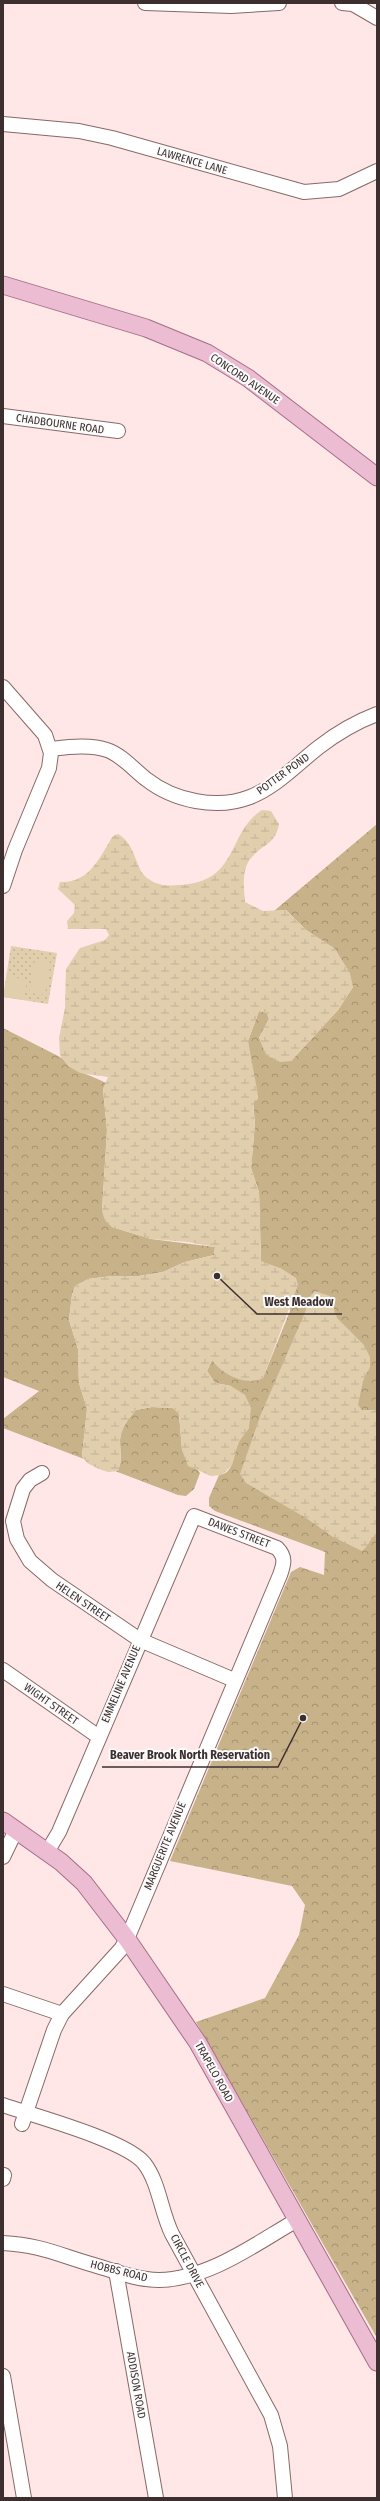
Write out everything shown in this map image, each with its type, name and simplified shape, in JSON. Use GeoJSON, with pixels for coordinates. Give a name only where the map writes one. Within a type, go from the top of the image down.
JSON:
{"type":"FeatureCollection","features":[{"type":"Feature","properties":{"kind":"main road","name":"CONCORD AVENUE"},"geometry":{"type":"LineString","coordinates":[[3,285],[151,330],[207,353],[248,378],[377,477]]}},
{"type":"Feature","properties":{"kind":"main road","name":"TRAPELO ROAD"},"geometry":{"type":"LineString","coordinates":[[10,1825],[47,1852],[84,1883],[127,1939],[198,2042],[377,2362]]}},
{"type":"Feature","properties":{"kind":"street"},"geometry":{"type":"LineString","coordinates":[[145,3],[231,6],[279,3]]}},
{"type":"Feature","properties":{"kind":"street"},"geometry":{"type":"LineString","coordinates":[[342,3],[353,4],[377,18]]}},
{"type":"Feature","properties":{"kind":"street","name":"LAWRENCE LANE"},"geometry":{"type":"LineString","coordinates":[[3,124],[79,131],[112,138],[304,192],[339,189],[358,182],[377,171]]}},
{"type":"Feature","properties":{"kind":"street","name":"CHADBOURNE ROAD"},"geometry":{"type":"LineString","coordinates":[[3,416],[118,431]]}},
{"type":"Feature","properties":{"kind":"street"},"geometry":{"type":"LineString","coordinates":[[3,687],[45,735],[51,753],[49,768],[15,850],[3,886]]}},
{"type":"Feature","properties":{"kind":"street","name":"POTTER POND"},"geometry":{"type":"LineString","coordinates":[[50,748],[83,746],[108,750],[127,762],[148,780],[173,795],[199,802],[226,802],[250,797],[267,788],[320,746],[356,722],[377,714]]}},
{"type":"Feature","properties":{"kind":"street","name":"HELEN STREET"},"geometry":{"type":"LineString","coordinates":[[42,1473],[30,1480],[17,1503],[13,1521],[17,1539],[23,1552],[52,1580],[140,1640],[234,1680]]}},
{"type":"Feature","properties":{"kind":"street","name":"EMMELINE AVENUE"},"geometry":{"type":"LineString","coordinates":[[47,1852],[59,1832],[194,1516]]}},
{"type":"Feature","properties":{"kind":"street","name":"DAWES STREET"},"geometry":{"type":"LineString","coordinates":[[194,1516],[270,1544],[282,1553]]}},
{"type":"Feature","properties":{"kind":"street","name":"MARGUERITE AVENUE"},"geometry":{"type":"LineString","coordinates":[[23,2119],[62,2014],[121,1949],[127,1939],[234,1680],[281,1571],[284,1560],[282,1553]]}},
{"type":"Feature","properties":{"kind":"street","name":"WIGHT STREET"},"geometry":{"type":"LineString","coordinates":[[3,1670],[99,1737]]}},
{"type":"Feature","properties":{"kind":"street"},"geometry":{"type":"LineString","coordinates":[[3,1857],[10,1825]]}},
{"type":"Feature","properties":{"kind":"street"},"geometry":{"type":"LineString","coordinates":[[3,1994],[62,2014]]}},
{"type":"Feature","properties":{"kind":"street","name":"CIRCLE DRIVE"},"geometry":{"type":"LineString","coordinates":[[3,2105],[23,2119],[122,2147],[143,2163],[155,2185],[164,2217],[193,2274],[271,2415],[280,2446],[285,2498]]}},
{"type":"Feature","properties":{"kind":"street","name":"HOBBS ROAD"},"geometry":{"type":"LineString","coordinates":[[3,2243],[38,2246],[116,2271],[158,2280],[193,2274],[227,2260],[297,2220]]}},
{"type":"Feature","properties":{"kind":"street","name":"ADDISON ROAD"},"geometry":{"type":"LineString","coordinates":[[116,2271],[156,2498]]}},
{"type":"Feature","properties":{"kind":"street"},"geometry":{"type":"LineString","coordinates":[[3,2376],[24,2498]]}},
{"type":"Feature","properties":{"kind":"green space"},"geometry":{"type":"Polygon","coordinates":[[[262,810],[271,811],[279,824],[272,840],[256,852],[248,862],[244,878],[245,902],[263,911],[286,910],[306,930],[335,949],[350,973],[353,987],[338,1010],[291,1061],[280,1062],[266,1055],[259,1038],[269,1019],[267,1013],[259,1011],[248,1041],[258,1095],[258,1099],[253,1103],[255,1124],[251,1168],[259,1192],[261,1261],[282,1269],[296,1278],[298,1285],[263,1378],[250,1381],[235,1378],[222,1370],[212,1360],[207,1371],[215,1383],[231,1386],[245,1395],[251,1408],[249,1428],[238,1443],[232,1465],[222,1475],[211,1476],[188,1466],[182,1450],[179,1414],[173,1408],[152,1407],[136,1410],[128,1420],[123,1428],[120,1440],[120,1467],[118,1471],[108,1472],[87,1463],[82,1456],[87,1409],[79,1383],[78,1349],[69,1320],[72,1295],[75,1286],[88,1279],[112,1276],[139,1276],[163,1272],[185,1262],[214,1255],[215,1247],[188,1242],[151,1239],[112,1227],[105,1221],[102,1211],[107,1130],[103,1089],[108,1077],[80,1073],[68,1066],[60,1055],[59,1038],[65,1008],[66,969],[80,948],[105,940],[109,935],[106,929],[68,929],[67,921],[74,913],[75,905],[58,889],[60,882],[70,881],[86,874],[98,860],[113,836],[118,834],[125,839],[141,870],[150,880],[168,885],[199,882],[213,875],[223,866],[242,831],[262,810]]]}},
{"type":"Feature","properties":{"kind":"green space"},"geometry":{"type":"Polygon","coordinates":[[[377,824],[377,2338],[196,2022],[265,1998],[299,1935],[305,1905],[292,1886],[170,1861],[291,1572],[300,1567],[324,1575],[325,1552],[215,1511],[209,1506],[209,1498],[219,1475],[224,1474],[230,1468],[236,1448],[249,1428],[231,1386],[215,1383],[207,1371],[212,1360],[263,1378],[290,1311],[282,1269],[261,1262],[259,1192],[251,1168],[255,1124],[248,1041],[259,1011],[267,1013],[269,1019],[259,1038],[291,1061],[338,1010],[353,987],[335,949],[306,930],[286,910],[274,911],[377,824]]]}},
{"type":"Feature","properties":{"kind":"green space"},"geometry":{"type":"Polygon","coordinates":[[[11,946],[57,953],[48,1004],[3,997],[11,946]]]}},
{"type":"Feature","properties":{"kind":"green space"},"geometry":{"type":"Polygon","coordinates":[[[35,959],[50,961],[45,995],[29,993],[35,959]]]}},
{"type":"Feature","properties":{"kind":"green space"},"geometry":{"type":"Polygon","coordinates":[[[7,976],[27,980],[24,1000],[4,997],[7,976]]]}},
{"type":"Feature","properties":{"kind":"green space"},"geometry":{"type":"Polygon","coordinates":[[[3,1028],[62,1058],[77,1070],[106,1083],[103,1089],[107,1130],[102,1211],[112,1227],[151,1239],[215,1247],[214,1255],[185,1262],[163,1272],[139,1276],[112,1276],[88,1279],[75,1286],[72,1295],[69,1320],[78,1349],[79,1383],[87,1409],[82,1456],[84,1459],[3,1428],[3,1419],[39,1391],[3,1377],[3,1028]]]}},
{"type":"Feature","properties":{"kind":"green space"},"geometry":{"type":"Polygon","coordinates":[[[315,1291],[330,1296],[337,1318],[364,1345],[370,1357],[370,1367],[363,1381],[358,1405],[362,1410],[377,1410],[377,1534],[362,1551],[333,1537],[306,1518],[246,1483],[240,1474],[261,1414],[306,1310],[307,1300],[315,1291]]]}},
{"type":"Feature","properties":{"kind":"green space"},"geometry":{"type":"Polygon","coordinates":[[[152,1407],[173,1408],[179,1414],[182,1450],[200,1473],[194,1489],[186,1496],[178,1495],[115,1471],[118,1470],[120,1462],[120,1440],[125,1424],[136,1410],[152,1407]]]}},
{"type":"Feature","properties":{"kind":"place","name":"West Meadow"},"geometry":{"type":"Point","coordinates":[217,1276]}},
{"type":"Feature","properties":{"kind":"place","name":"Beaver Brook North Reservation"},"geometry":{"type":"Point","coordinates":[303,1718]}}]}
